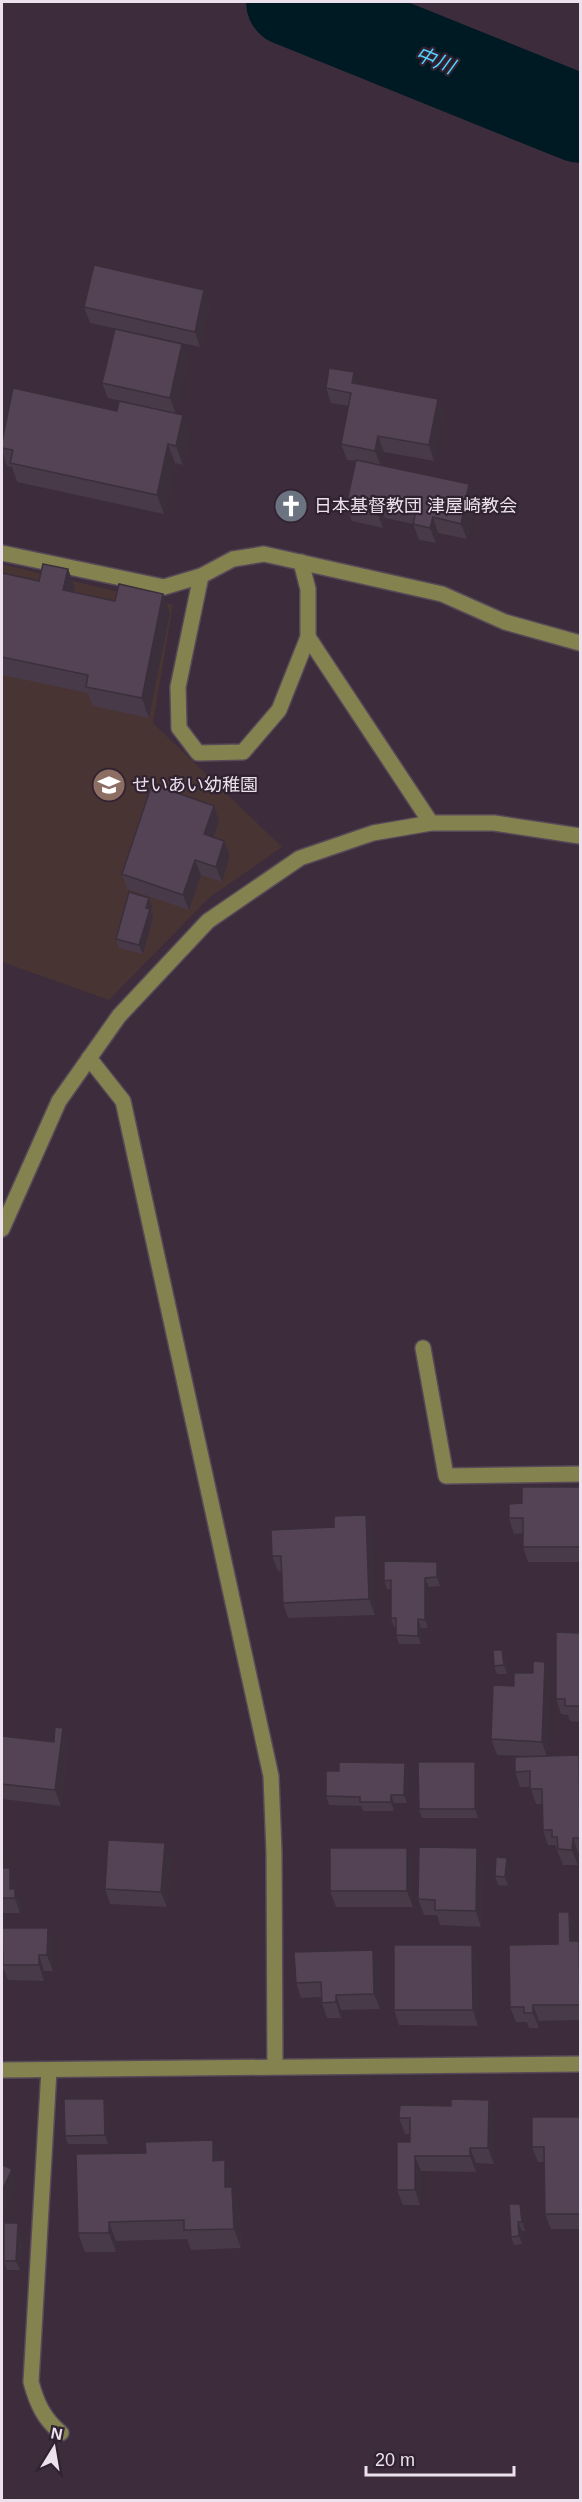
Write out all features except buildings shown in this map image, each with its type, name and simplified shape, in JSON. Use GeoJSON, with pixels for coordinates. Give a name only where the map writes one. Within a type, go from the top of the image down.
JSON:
{"type":"FeatureCollection","features":[{"type":"Feature","properties":{"kind":"street"},"geometry":{"type":"LineString","coordinates":[[2,552],[164,587],[201,576],[233,559],[264,554],[442,594],[505,622],[580,643]]}},
{"type":"Feature","properties":{"kind":"street"},"geometry":{"type":"LineString","coordinates":[[201,576],[178,687],[179,728],[198,753],[243,752],[279,710],[308,637],[308,589],[301,562]]}},
{"type":"Feature","properties":{"kind":"street"},"geometry":{"type":"LineString","coordinates":[[308,637],[431,823]]}},
{"type":"Feature","properties":{"kind":"street"},"geometry":{"type":"LineString","coordinates":[[2,1229],[59,1101],[119,1016],[208,921],[300,858],[373,833],[431,823],[495,823],[580,836]]}},
{"type":"Feature","properties":{"kind":"street"},"geometry":{"type":"LineString","coordinates":[[89,1058],[123,1101],[271,1776],[274,1852],[275,2066]]}},
{"type":"Feature","properties":{"kind":"street"},"geometry":{"type":"LineString","coordinates":[[423,1348],[446,1476],[580,1474]]}},
{"type":"Feature","properties":{"kind":"street"},"geometry":{"type":"LineString","coordinates":[[2,2070],[580,2064]]}},
{"type":"Feature","properties":{"kind":"street"},"geometry":{"type":"LineString","coordinates":[[50,2070],[31,2382],[36,2402],[47,2422],[61,2433]]}},
{"type":"Feature","properties":{"kind":"shaded area","name":"せいあい幼稚園"},"geometry":{"type":"Polygon","coordinates":[[[2,564],[173,605],[153,723],[282,847],[209,898],[109,1000],[2,962],[2,564]]]}},
{"type":"Feature","properties":{"kind":"waterway","name":"中川"},"geometry":{"type":"LineString","coordinates":[[290,2],[580,119]]}},
{"type":"Feature","properties":{"kind":"place","name":"日本基督教団 津屋崎教会"},"geometry":{"type":"Point","coordinates":[291,506]}},
{"type":"Feature","properties":{"kind":"place","name":"せいあい幼稚園"},"geometry":{"type":"Point","coordinates":[109,785]}}]}
